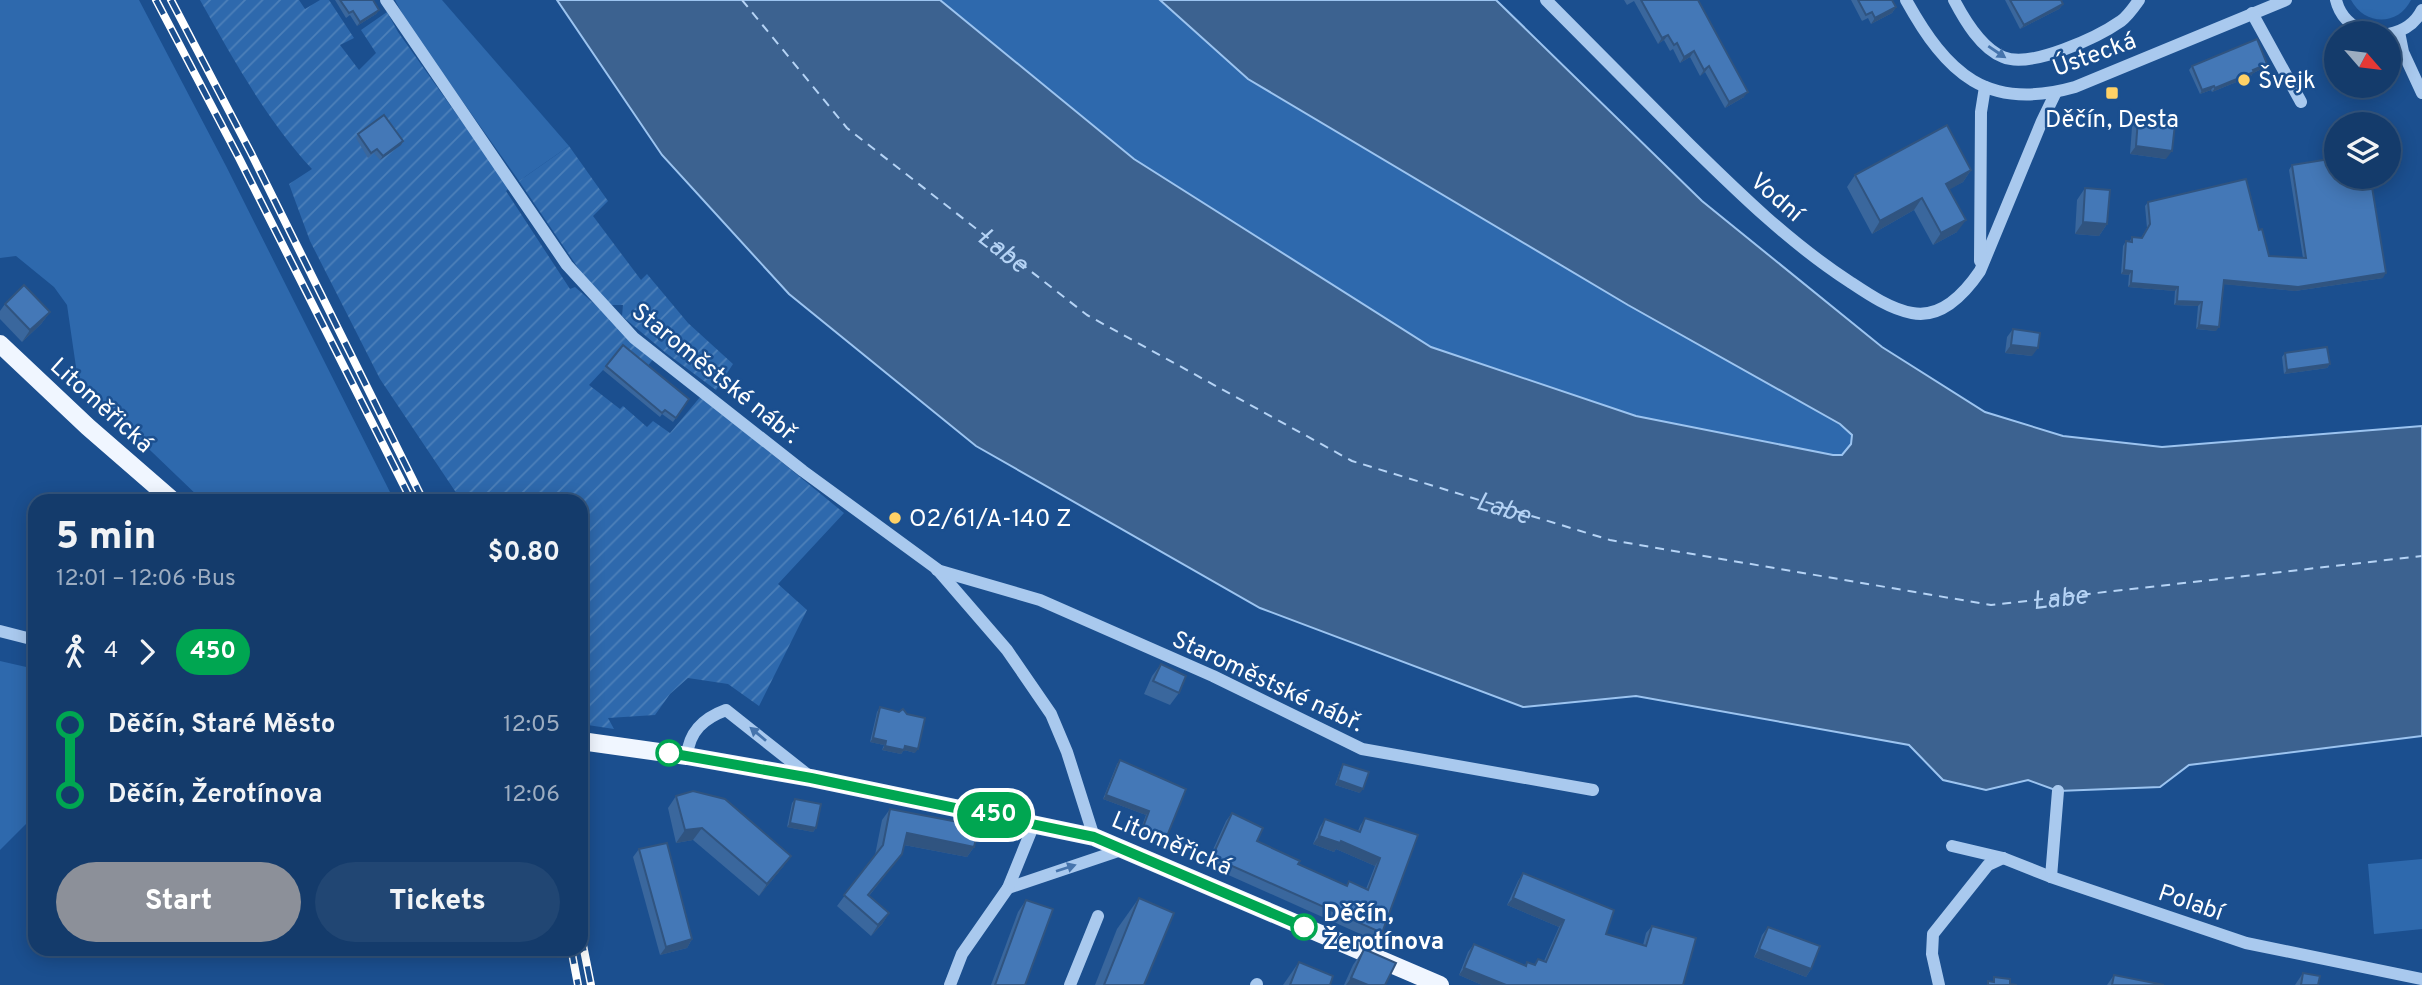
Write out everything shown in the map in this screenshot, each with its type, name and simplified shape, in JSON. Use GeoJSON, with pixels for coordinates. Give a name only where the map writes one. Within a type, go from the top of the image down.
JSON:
{"type":"FeatureCollection","features":[{"type":"Feature","properties":{"kind":"main road","name":"Litoměřická"},"geometry":{"type":"LineString","coordinates":[[0,344],[88,427],[165,494]]}},
{"type":"Feature","properties":{"kind":"main road","name":"Litoměřická"},"geometry":{"type":"LineString","coordinates":[[588,742],[811,778],[1094,837],[1440,985]]}},
{"type":"Feature","properties":{"kind":"street","name":"Staroměstské nábř."},"geometry":{"type":"LineString","coordinates":[[386,0],[567,265],[634,338],[803,471],[937,569],[1007,650],[1051,714],[1067,752],[1094,837]]}},
{"type":"Feature","properties":{"kind":"street","name":"Vodní"},"geometry":{"type":"LineString","coordinates":[[1546,0],[1754,208],[1828,268],[1866,293],[1914,314],[1934,311],[1950,304],[1966,291],[1980,271],[2056,92]]}},
{"type":"Feature","properties":{"kind":"street","name":"Ústecká"},"geometry":{"type":"LineString","coordinates":[[1906,0],[1935,48],[1965,76],[1985,87],[2017,95],[2056,92],[2134,64],[2286,0]]}},
{"type":"Feature","properties":{"kind":"street"},"geometry":{"type":"LineString","coordinates":[[1954,0],[1970,28],[1985,44],[1997,54],[2011,60],[2052,53],[2095,35],[2123,20],[2139,1]]}},
{"type":"Feature","properties":{"kind":"street"},"geometry":{"type":"LineString","coordinates":[[2336,0],[2347,21]]}},
{"type":"Feature","properties":{"kind":"street"},"geometry":{"type":"LineString","coordinates":[[2401,29],[2411,24],[2422,10]]}},
{"type":"Feature","properties":{"kind":"street"},"geometry":{"type":"LineString","coordinates":[[2252,13],[2301,102]]}},
{"type":"Feature","properties":{"kind":"street"},"geometry":{"type":"LineString","coordinates":[[2401,48],[2422,93]]}},
{"type":"Feature","properties":{"kind":"street"},"geometry":{"type":"LineString","coordinates":[[1980,271],[1981,112],[1985,87]]}},
{"type":"Feature","properties":{"kind":"street","name":"Staroměstské nábř."},"geometry":{"type":"LineString","coordinates":[[937,569],[1040,600],[1213,676],[1362,749],[1593,790]]}},
{"type":"Feature","properties":{"kind":"street"},"geometry":{"type":"LineString","coordinates":[[0,631],[28,638]]}},
{"type":"Feature","properties":{"kind":"street"},"geometry":{"type":"LineString","coordinates":[[687,756],[688,741],[708,717],[726,710],[811,778]]}},
{"type":"Feature","properties":{"kind":"street"},"geometry":{"type":"LineString","coordinates":[[2051,877],[2058,791]]}},
{"type":"Feature","properties":{"kind":"street"},"geometry":{"type":"LineString","coordinates":[[950,985],[962,954],[1008,888],[1034,824]]}},
{"type":"Feature","properties":{"kind":"street","name":"Polabí"},"geometry":{"type":"LineString","coordinates":[[1952,846],[2003,858],[2246,943],[2422,979]]}},
{"type":"Feature","properties":{"kind":"street"},"geometry":{"type":"LineString","coordinates":[[1008,888],[1125,849]]}},
{"type":"Feature","properties":{"kind":"street"},"geometry":{"type":"LineString","coordinates":[[1939,985],[1932,954],[1933,934],[1988,865],[2003,858]]}},
{"type":"Feature","properties":{"kind":"street"},"geometry":{"type":"LineString","coordinates":[[1070,985],[1098,916]]}},
{"type":"Feature","properties":{"kind":"shaded area"},"geometry":{"type":"Polygon","coordinates":[[[0,0],[139,0],[391,494],[196,494],[78,381],[67,305],[54,287],[16,256],[0,258],[0,0]]]}},
{"type":"Feature","properties":{"kind":"shaded area"},"geometry":{"type":"Polygon","coordinates":[[[200,0],[299,0],[305,9],[320,0],[329,0],[354,38],[340,45],[359,70],[376,53],[361,30],[387,12],[398,32],[509,188],[506,191],[570,289],[575,287],[655,357],[645,369],[603,370],[589,385],[620,409],[623,406],[647,427],[653,421],[670,433],[701,396],[844,513],[778,584],[807,610],[759,706],[728,684],[688,678],[670,694],[655,715],[608,718],[614,729],[588,725],[588,494],[457,494],[380,379],[310,241],[289,184],[312,169],[280,130],[238,66],[200,0]]]}},
{"type":"Feature","properties":{"kind":"shaded area"},"geometry":{"type":"Polygon","coordinates":[[[395,0],[442,0],[569,146],[519,181],[409,26],[395,0]]]}},
{"type":"Feature","properties":{"kind":"shaded area"},"geometry":{"type":"Polygon","coordinates":[[[940,0],[1160,0],[1248,79],[1628,305],[1840,424],[1852,435],[1851,444],[1842,455],[1833,455],[1636,416],[1431,347],[1134,159],[940,0]]]}},
{"type":"Feature","properties":{"kind":"shaded area"},"geometry":{"type":"Polygon","coordinates":[[[2351,0],[2411,0],[2398,15],[2381,20],[2364,15],[2351,0]]]}},
{"type":"Feature","properties":{"kind":"shaded area"},"geometry":{"type":"Polygon","coordinates":[[[569,146],[608,201],[593,216],[641,280],[647,274],[688,323],[733,364],[716,390],[622,316],[623,305],[611,305],[587,281],[519,181],[569,146]]]}},
{"type":"Feature","properties":{"kind":"shaded area"},"geometry":{"type":"Polygon","coordinates":[[[0,661],[28,667],[28,822],[0,850],[0,661]]]}},
{"type":"Feature","properties":{"kind":"shaded area"},"geometry":{"type":"Polygon","coordinates":[[[2422,859],[2422,929],[2374,934],[2368,864],[2422,859]]]}},
{"type":"Feature","properties":{"kind":"water","name":"Labe"},"geometry":{"type":"Polygon","coordinates":[[[557,0],[940,0],[1134,159],[1431,347],[1636,416],[1842,455],[1851,444],[1852,435],[1840,424],[1628,305],[1248,79],[1160,0],[1496,0],[1702,201],[1882,347],[1985,412],[2063,436],[2162,447],[2422,426],[2422,736],[2189,765],[2160,787],[2058,791],[2028,780],[1986,790],[1943,780],[1909,745],[1636,696],[1523,707],[1260,608],[976,446],[789,294],[662,155],[557,0]]]}},
{"type":"Feature","properties":{"kind":"building"},"geometry":{"type":"Polygon","coordinates":[[[340,0],[373,0],[379,10],[360,22],[353,11],[349,13],[340,0]]]}},
{"type":"Feature","properties":{"kind":"building"},"geometry":{"type":"Polygon","coordinates":[[[1641,0],[1698,0],[1748,92],[1729,102],[1709,66],[1704,70],[1694,51],[1684,57],[1677,43],[1674,45],[1668,35],[1662,38],[1641,0]]]}},
{"type":"Feature","properties":{"kind":"building"},"geometry":{"type":"Polygon","coordinates":[[[1858,0],[1892,0],[1896,7],[1875,18],[1872,12],[1866,15],[1858,0]]]}},
{"type":"Feature","properties":{"kind":"building"},"geometry":{"type":"Polygon","coordinates":[[[2010,0],[2061,0],[2063,4],[2024,25],[2010,0]]]}},
{"type":"Feature","properties":{"kind":"building"},"geometry":{"type":"Polygon","coordinates":[[[2257,39],[2267,64],[2215,88],[2214,86],[2202,90],[2192,66],[2257,39]]]}},
{"type":"Feature","properties":{"kind":"building"},"geometry":{"type":"Polygon","coordinates":[[[384,115],[403,141],[383,156],[377,149],[371,153],[358,134],[384,115]]]}},
{"type":"Feature","properties":{"kind":"building"},"geometry":{"type":"Polygon","coordinates":[[[2138,119],[2175,124],[2172,151],[2136,146],[2138,119]]]}},
{"type":"Feature","properties":{"kind":"building"},"geometry":{"type":"Polygon","coordinates":[[[1947,125],[1971,170],[1946,184],[1966,220],[1941,233],[1922,198],[1880,221],[1855,175],[1947,125]]]}},
{"type":"Feature","properties":{"kind":"building"},"geometry":{"type":"Polygon","coordinates":[[[2324,160],[2324,189],[2372,189],[2386,273],[2298,287],[2224,280],[2219,327],[2199,325],[2202,302],[2177,301],[2178,287],[2131,283],[2132,271],[2124,270],[2126,241],[2132,242],[2132,237],[2142,238],[2150,224],[2148,202],[2246,179],[2259,230],[2262,229],[2269,256],[2306,258],[2292,165],[2324,160]]]}},
{"type":"Feature","properties":{"kind":"building"},"geometry":{"type":"Polygon","coordinates":[[[2085,188],[2110,190],[2107,224],[2083,222],[2085,188]]]}},
{"type":"Feature","properties":{"kind":"building"},"geometry":{"type":"Polygon","coordinates":[[[24,285],[50,312],[30,330],[5,304],[24,285]]]}},
{"type":"Feature","properties":{"kind":"building"},"geometry":{"type":"Polygon","coordinates":[[[2013,329],[2040,333],[2038,348],[2011,345],[2013,329]]]}},
{"type":"Feature","properties":{"kind":"building"},"geometry":{"type":"Polygon","coordinates":[[[623,345],[689,399],[676,418],[665,410],[662,413],[606,366],[623,345]]]}},
{"type":"Feature","properties":{"kind":"building"},"geometry":{"type":"Polygon","coordinates":[[[2327,347],[2330,364],[2287,370],[2285,353],[2327,347]]]}},
{"type":"Feature","properties":{"kind":"building"},"geometry":{"type":"Polygon","coordinates":[[[1161,664],[1186,676],[1179,693],[1153,681],[1161,664]]]}},
{"type":"Feature","properties":{"kind":"building"},"geometry":{"type":"Polygon","coordinates":[[[880,707],[899,712],[903,709],[907,714],[925,718],[918,749],[905,746],[904,750],[885,746],[886,741],[873,738],[880,707]]]}},
{"type":"Feature","properties":{"kind":"building"},"geometry":{"type":"Polygon","coordinates":[[[1120,760],[1186,789],[1165,841],[1142,830],[1149,811],[1106,795],[1120,760]]]}},
{"type":"Feature","properties":{"kind":"building"},"geometry":{"type":"Polygon","coordinates":[[[1343,764],[1369,772],[1363,789],[1338,780],[1343,764]]]}},
{"type":"Feature","properties":{"kind":"building"},"geometry":{"type":"Polygon","coordinates":[[[693,791],[725,799],[791,856],[767,884],[702,828],[685,830],[676,796],[693,791]]]}},
{"type":"Feature","properties":{"kind":"building"},"geometry":{"type":"Polygon","coordinates":[[[795,799],[821,804],[816,828],[790,823],[795,799]]]}},
{"type":"Feature","properties":{"kind":"building"},"geometry":{"type":"Polygon","coordinates":[[[890,809],[979,826],[974,847],[907,833],[902,854],[868,895],[889,913],[878,925],[844,895],[883,845],[890,809]]]}},
{"type":"Feature","properties":{"kind":"building"},"geometry":{"type":"Polygon","coordinates":[[[1232,813],[1263,828],[1257,841],[1300,861],[1298,864],[1347,886],[1349,881],[1368,890],[1380,858],[1341,841],[1340,843],[1319,836],[1325,819],[1360,832],[1365,818],[1418,835],[1382,933],[1212,857],[1232,813]]]}},
{"type":"Feature","properties":{"kind":"building"},"geometry":{"type":"Polygon","coordinates":[[[667,843],[692,939],[666,947],[639,849],[667,843]]]}},
{"type":"Feature","properties":{"kind":"building"},"geometry":{"type":"Polygon","coordinates":[[[1523,873],[1614,910],[1606,934],[1646,946],[1652,926],[1696,938],[1683,985],[1506,985],[1464,968],[1474,944],[1526,966],[1527,962],[1535,965],[1538,959],[1546,962],[1564,920],[1513,898],[1523,873]]]}},
{"type":"Feature","properties":{"kind":"building"},"geometry":{"type":"Polygon","coordinates":[[[1139,898],[1174,913],[1144,985],[1104,985],[1139,898]]]}},
{"type":"Feature","properties":{"kind":"building"},"geometry":{"type":"Polygon","coordinates":[[[1026,900],[1053,909],[1025,985],[995,985],[1026,900]]]}},
{"type":"Feature","properties":{"kind":"building"},"geometry":{"type":"Polygon","coordinates":[[[1768,927],[1820,946],[1811,969],[1759,949],[1768,927]]]}},
{"type":"Feature","properties":{"kind":"building"},"geometry":{"type":"Polygon","coordinates":[[[1364,949],[1396,963],[1385,985],[1368,985],[1351,978],[1364,949]]]}},
{"type":"Feature","properties":{"kind":"building"},"geometry":{"type":"Polygon","coordinates":[[[1299,962],[1333,976],[1330,985],[1290,985],[1299,962]]]}},
{"type":"Feature","properties":{"kind":"building"},"geometry":{"type":"Polygon","coordinates":[[[2303,973],[2320,976],[2318,985],[2301,985],[2303,973]]]}},
{"type":"Feature","properties":{"kind":"building"},"geometry":{"type":"Polygon","coordinates":[[[2114,975],[2164,985],[2112,985],[2114,975]]]}},
{"type":"Feature","properties":{"kind":"building"},"geometry":{"type":"Polygon","coordinates":[[[1994,977],[2010,979],[2010,984],[2017,985],[1988,985],[1988,981],[1994,982],[1994,977]]]}},
{"type":"Feature","properties":{"kind":"ferry route"},"geometry":{"type":"LineString","coordinates":[[742,0],[847,128],[1087,315],[1352,461],[1610,540],[1991,605],[2422,556]]}},
{"type":"Feature","properties":{"kind":"railway"},"geometry":{"type":"LineString","coordinates":[[156,0],[239,158],[408,494]]}},
{"type":"Feature","properties":{"kind":"railway"},"geometry":{"type":"LineString","coordinates":[[171,0],[251,153],[420,494]]}},
{"type":"Feature","properties":{"kind":"railway"},"geometry":{"type":"LineString","coordinates":[[573,956],[578,985]]}},
{"type":"Feature","properties":{"kind":"railway"},"geometry":{"type":"LineString","coordinates":[[585,956],[591,985]]}},
{"type":"Feature","properties":{"kind":"bus line","name":"450"},"geometry":{"type":"LineString","coordinates":[[669,753],[811,778],[1094,837],[1304,927]]}},
{"type":"Feature","properties":{"kind":"place","name":"Švejk"},"geometry":{"type":"Point","coordinates":[2244,80]}},
{"type":"Feature","properties":{"kind":"place","name":"Děčín, Desta"},"geometry":{"type":"Point","coordinates":[2112,93]}},
{"type":"Feature","properties":{"kind":"place","name":"O2/61/A-140 Z"},"geometry":{"type":"Point","coordinates":[895,518]}},
{"type":"Feature","properties":{"kind":"place","name":"Děčín, Žerotínova"},"geometry":{"type":"Point","coordinates":[1304,927]}}]}
